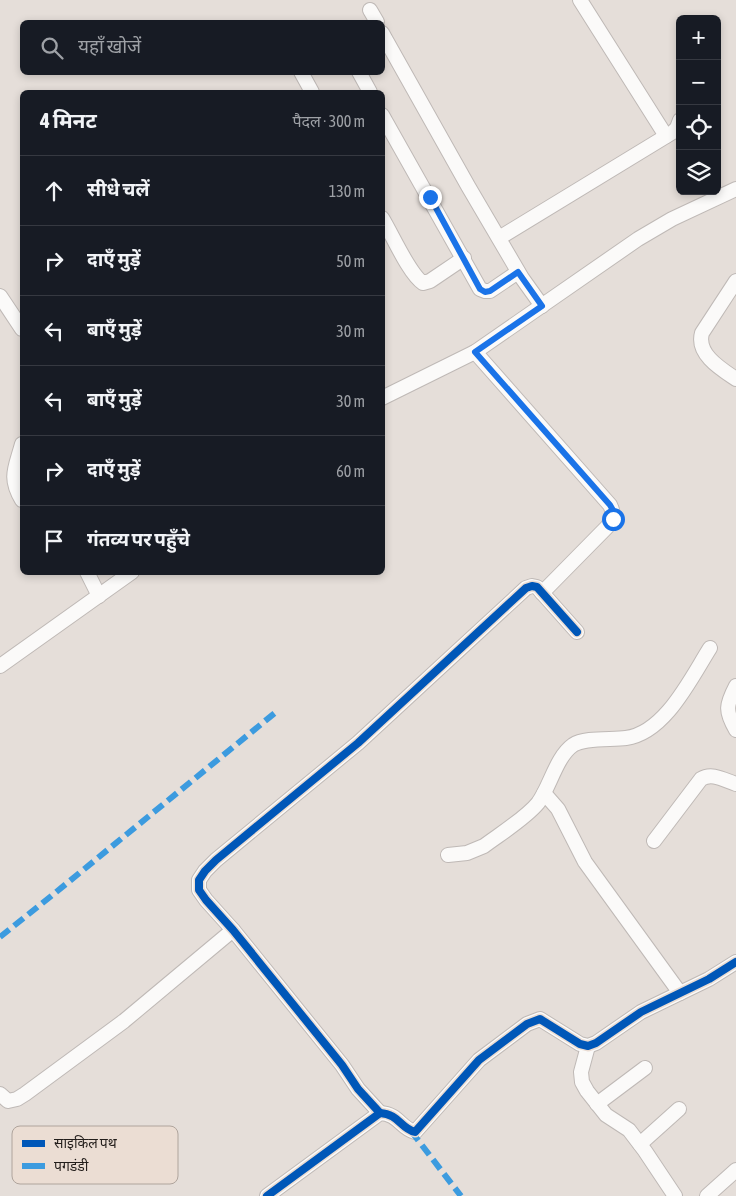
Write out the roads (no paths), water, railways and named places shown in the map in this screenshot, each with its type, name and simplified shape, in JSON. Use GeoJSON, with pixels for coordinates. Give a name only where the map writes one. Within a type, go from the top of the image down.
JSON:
{"type":"FeatureCollection","features":[{"type":"Feature","properties":{"kind":"street"},"geometry":{"type":"LineString","coordinates":[[499,238],[676,129],[580,0]]}},
{"type":"Feature","properties":{"kind":"street"},"geometry":{"type":"LineString","coordinates":[[370,10],[375,20]]}},
{"type":"Feature","properties":{"kind":"street"},"geometry":{"type":"LineString","coordinates":[[385,38],[518,272],[542,306]]}},
{"type":"Feature","properties":{"kind":"street"},"geometry":{"type":"LineString","coordinates":[[303,75],[311,90]]}},
{"type":"Feature","properties":{"kind":"street"},"geometry":{"type":"LineString","coordinates":[[361,75],[369,90]]}},
{"type":"Feature","properties":{"kind":"street"},"geometry":{"type":"LineString","coordinates":[[385,122],[464,258],[476,284],[485,292],[490,291],[518,272]]}},
{"type":"Feature","properties":{"kind":"street"},"geometry":{"type":"LineString","coordinates":[[385,397],[475,352],[638,238],[736,188]]}},
{"type":"Feature","properties":{"kind":"street"},"geometry":{"type":"LineString","coordinates":[[387,238],[418,279],[423,282],[430,281],[464,258]]}},
{"type":"Feature","properties":{"kind":"street"},"geometry":{"type":"LineString","coordinates":[[736,281],[702,333],[700,340],[701,346],[710,359],[736,379]]}},
{"type":"Feature","properties":{"kind":"street"},"geometry":{"type":"LineString","coordinates":[[0,296],[20,326]]}},
{"type":"Feature","properties":{"kind":"street"},"geometry":{"type":"LineString","coordinates":[[475,352],[569,457],[614,512],[613,519],[606,527],[542,593]]}},
{"type":"Feature","properties":{"kind":"street"},"geometry":{"type":"LineString","coordinates":[[20,451],[14,472],[7,482],[20,497]]}},
{"type":"Feature","properties":{"kind":"street"},"geometry":{"type":"LineString","coordinates":[[88,575],[99,596]]}},
{"type":"Feature","properties":{"kind":"street"},"geometry":{"type":"LineString","coordinates":[[0,666],[128,575]]}},
{"type":"Feature","properties":{"kind":"street"},"geometry":{"type":"LineString","coordinates":[[380,1113],[358,1089],[342,1065],[233,930],[206,900],[200,890],[198,880],[205,871],[358,743],[520,593],[532,586],[536,587],[577,632]]}},
{"type":"Feature","properties":{"kind":"street"},"geometry":{"type":"LineString","coordinates":[[448,855],[468,853],[484,846],[533,808],[544,793],[567,751],[574,744],[583,741],[633,736],[650,728],[675,703],[710,648]]}},
{"type":"Feature","properties":{"kind":"street"},"geometry":{"type":"LineString","coordinates":[[736,686],[728,702],[727,710],[736,730]]}},
{"type":"Feature","properties":{"kind":"street"},"geometry":{"type":"LineString","coordinates":[[654,841],[706,775],[736,784]]}},
{"type":"Feature","properties":{"kind":"street"},"geometry":{"type":"LineString","coordinates":[[544,793],[558,809],[585,862],[680,993]]}},
{"type":"Feature","properties":{"kind":"street"},"geometry":{"type":"LineString","coordinates":[[0,1094],[8,1101],[25,1094],[124,1020],[233,930]]}},
{"type":"Feature","properties":{"kind":"street"},"geometry":{"type":"LineString","coordinates":[[267,1196],[380,1113],[390,1113],[415,1132],[479,1060],[528,1024],[540,1019],[580,1044],[588,1046],[629,1019],[709,979],[736,962]]}},
{"type":"Feature","properties":{"kind":"street"},"geometry":{"type":"LineString","coordinates":[[588,1046],[581,1078],[587,1091],[606,1115],[629,1130],[675,1196]]}},
{"type":"Feature","properties":{"kind":"street"},"geometry":{"type":"LineString","coordinates":[[597,1104],[645,1068]]}},
{"type":"Feature","properties":{"kind":"street"},"geometry":{"type":"LineString","coordinates":[[640,1144],[679,1109]]}},
{"type":"Feature","properties":{"kind":"street"},"geometry":{"type":"LineString","coordinates":[[707,1196],[736,1170]]}}]}
